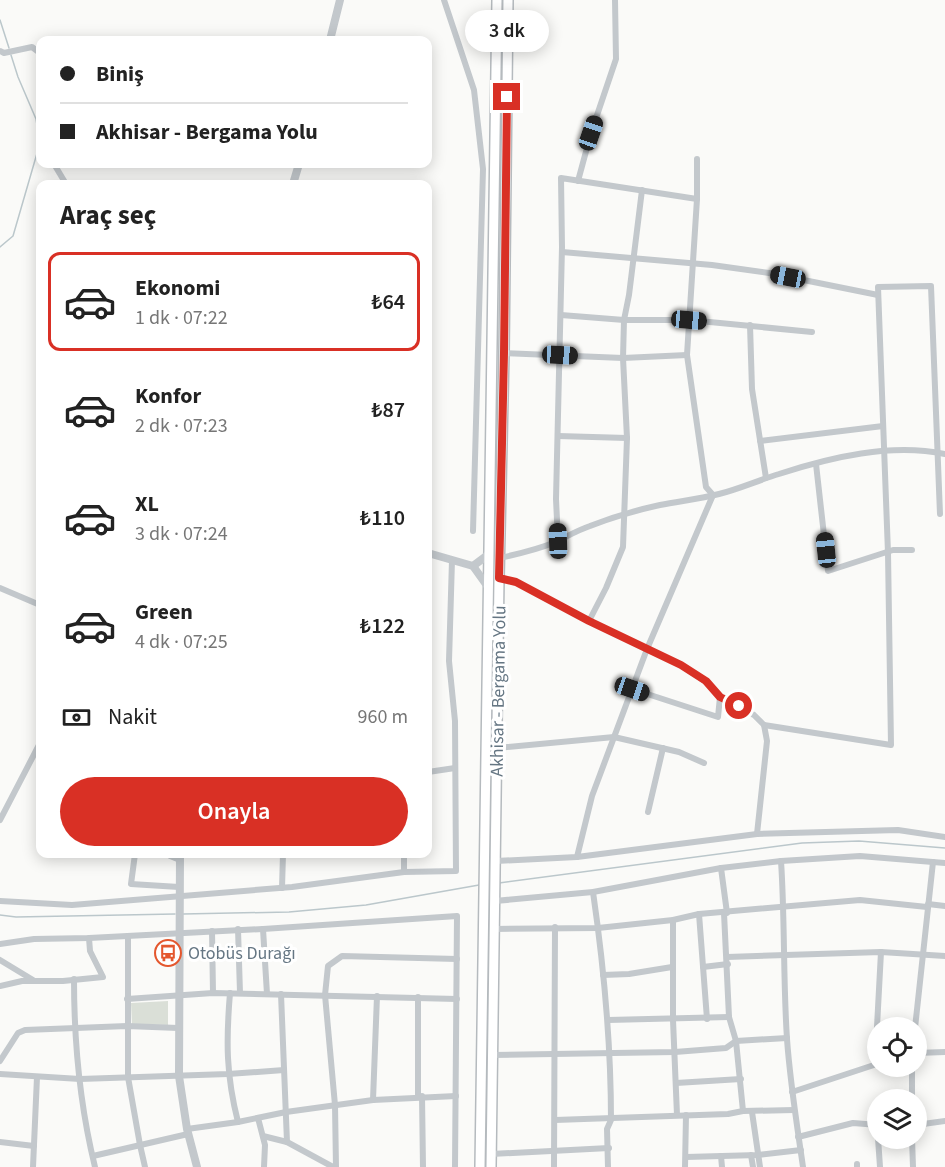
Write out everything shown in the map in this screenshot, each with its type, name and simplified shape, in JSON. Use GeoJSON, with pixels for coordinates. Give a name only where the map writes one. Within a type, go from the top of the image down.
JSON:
{"type":"FeatureCollection","features":[{"type":"Feature","properties":{"kind":"main road","name":"Akhisar - Bergama Yolu"},"geometry":{"type":"LineString","coordinates":[[480,1167],[497,0]]}},
{"type":"Feature","properties":{"kind":"main road","name":"Akhisar - Bergama Yolu"},"geometry":{"type":"LineString","coordinates":[[491,1167],[508,0]]}},
{"type":"Feature","properties":{"kind":"street"},"geometry":{"type":"LineString","coordinates":[[331,36],[340,0]]}},
{"type":"Feature","properties":{"kind":"street"},"geometry":{"type":"LineString","coordinates":[[444,0],[474,90],[483,169],[473,531]]}},
{"type":"Feature","properties":{"kind":"street"},"geometry":{"type":"LineString","coordinates":[[578,180],[616,59],[615,0]]}},
{"type":"Feature","properties":{"kind":"street"},"geometry":{"type":"LineString","coordinates":[[7,51],[32,47],[36,50]]}},
{"type":"Feature","properties":{"kind":"street"},"geometry":{"type":"LineString","coordinates":[[697,159],[698,199],[687,355],[706,487],[713,495]]}},
{"type":"Feature","properties":{"kind":"street"},"geometry":{"type":"LineString","coordinates":[[558,541],[556,499],[562,252],[561,178],[698,199]]}},
{"type":"Feature","properties":{"kind":"street"},"geometry":{"type":"LineString","coordinates":[[589,621],[623,547],[627,438],[623,358],[624,320],[642,190]]}},
{"type":"Feature","properties":{"kind":"street"},"geometry":{"type":"LineString","coordinates":[[562,252],[769,273],[878,295]]}},
{"type":"Feature","properties":{"kind":"street"},"geometry":{"type":"LineString","coordinates":[[764,725],[891,745],[888,553],[878,287],[931,286],[942,453],[940,514]]}},
{"type":"Feature","properties":{"kind":"street"},"geometry":{"type":"LineString","coordinates":[[561,315],[624,320],[689,320],[812,332]]}},
{"type":"Feature","properties":{"kind":"street"},"geometry":{"type":"LineString","coordinates":[[750,325],[752,389],[766,478]]}},
{"type":"Feature","properties":{"kind":"street"},"geometry":{"type":"LineString","coordinates":[[504,353],[623,358],[687,355]]}},
{"type":"Feature","properties":{"kind":"street"},"geometry":{"type":"LineString","coordinates":[[760,441],[883,426]]}},
{"type":"Feature","properties":{"kind":"street"},"geometry":{"type":"LineString","coordinates":[[558,436],[627,438]]}},
{"type":"Feature","properties":{"kind":"street"},"geometry":{"type":"LineString","coordinates":[[501,558],[525,553],[558,541],[588,526],[623,515],[658,505],[713,495],[816,464],[863,453],[922,449],[942,453]]}},
{"type":"Feature","properties":{"kind":"street"},"geometry":{"type":"LineString","coordinates":[[816,464],[828,571],[893,550],[912,550]]}},
{"type":"Feature","properties":{"kind":"street"},"geometry":{"type":"LineString","coordinates":[[577,857],[592,796],[646,649],[713,495]]}},
{"type":"Feature","properties":{"kind":"street"},"geometry":{"type":"LineString","coordinates":[[432,554],[473,566],[488,587]]}},
{"type":"Feature","properties":{"kind":"street"},"geometry":{"type":"LineString","coordinates":[[473,566],[489,554]]}},
{"type":"Feature","properties":{"kind":"street"},"geometry":{"type":"LineString","coordinates":[[0,902],[72,905],[178,894],[282,888],[404,872],[456,871],[454,721],[449,661],[452,560]]}},
{"type":"Feature","properties":{"kind":"street"},"geometry":{"type":"LineString","coordinates":[[499,578],[516,582],[589,621],[681,665],[706,681],[720,697],[754,715],[764,725],[767,741],[757,834]]}},
{"type":"Feature","properties":{"kind":"street"},"geometry":{"type":"LineString","coordinates":[[0,588],[36,603]]}},
{"type":"Feature","properties":{"kind":"street"},"geometry":{"type":"LineString","coordinates":[[632,689],[718,717],[720,697]]}},
{"type":"Feature","properties":{"kind":"street"},"geometry":{"type":"LineString","coordinates":[[497,748],[614,737],[679,752],[704,763]]}},
{"type":"Feature","properties":{"kind":"street"},"geometry":{"type":"LineString","coordinates":[[648,812],[663,748]]}},
{"type":"Feature","properties":{"kind":"street"},"geometry":{"type":"LineString","coordinates":[[0,820],[36,751]]}},
{"type":"Feature","properties":{"kind":"street"},"geometry":{"type":"LineString","coordinates":[[432,771],[455,768]]}},
{"type":"Feature","properties":{"kind":"street"},"geometry":{"type":"LineString","coordinates":[[496,865],[757,834],[898,830],[945,837]]}},
{"type":"Feature","properties":{"kind":"street"},"geometry":{"type":"LineString","coordinates":[[496,896],[593,892],[721,868],[781,861],[860,856],[945,863]]}},
{"type":"Feature","properties":{"kind":"street"},"geometry":{"type":"LineString","coordinates":[[134,858],[131,884],[178,894]]}},
{"type":"Feature","properties":{"kind":"street"},"geometry":{"type":"LineString","coordinates":[[181,858],[178,894],[179,1076],[188,1132],[197,1167]]}},
{"type":"Feature","properties":{"kind":"street"},"geometry":{"type":"LineString","coordinates":[[282,888],[283,858]]}},
{"type":"Feature","properties":{"kind":"street"},"geometry":{"type":"LineString","coordinates":[[404,858],[404,872]]}},
{"type":"Feature","properties":{"kind":"street"},"geometry":{"type":"LineString","coordinates":[[781,861],[787,1038],[794,1110],[803,1167]]}},
{"type":"Feature","properties":{"kind":"street"},"geometry":{"type":"LineString","coordinates":[[916,1017],[933,862]]}},
{"type":"Feature","properties":{"kind":"street"},"geometry":{"type":"LineString","coordinates":[[721,868],[728,961],[729,1017],[736,1041],[743,1111]]}},
{"type":"Feature","properties":{"kind":"street"},"geometry":{"type":"LineString","coordinates":[[593,892],[611,1054],[608,1167]]}},
{"type":"Feature","properties":{"kind":"street"},"geometry":{"type":"LineString","coordinates":[[495,929],[598,928],[673,920],[699,914],[860,900],[945,906]]}},
{"type":"Feature","properties":{"kind":"street"},"geometry":{"type":"LineString","coordinates":[[699,914],[707,1019]]}},
{"type":"Feature","properties":{"kind":"street"},"geometry":{"type":"LineString","coordinates":[[0,944],[34,939],[263,929],[457,916],[455,1167]]}},
{"type":"Feature","properties":{"kind":"street"},"geometry":{"type":"LineString","coordinates":[[673,920],[673,1020],[677,1116]]}},
{"type":"Feature","properties":{"kind":"street"},"geometry":{"type":"LineString","coordinates":[[554,1167],[555,927]]}},
{"type":"Feature","properties":{"kind":"street"},"geometry":{"type":"LineString","coordinates":[[238,929],[240,993]]}},
{"type":"Feature","properties":{"kind":"street"},"geometry":{"type":"LineString","coordinates":[[263,929],[267,994]]}},
{"type":"Feature","properties":{"kind":"street"},"geometry":{"type":"LineString","coordinates":[[212,931],[213,993]]}},
{"type":"Feature","properties":{"kind":"street"},"geometry":{"type":"LineString","coordinates":[[128,936],[128,1077],[146,1167]]}},
{"type":"Feature","properties":{"kind":"street"},"geometry":{"type":"LineString","coordinates":[[0,986],[33,980],[103,977],[90,951],[88,938]]}},
{"type":"Feature","properties":{"kind":"street"},"geometry":{"type":"LineString","coordinates":[[878,1017],[881,952]]}},
{"type":"Feature","properties":{"kind":"street"},"geometry":{"type":"LineString","coordinates":[[703,967],[728,961],[785,955],[881,952],[945,956]]}},
{"type":"Feature","properties":{"kind":"street"},"geometry":{"type":"LineString","coordinates":[[263,1136],[287,1142],[334,1167],[335,1105],[325,995],[328,966],[342,956],[457,959]]}},
{"type":"Feature","properties":{"kind":"street"},"geometry":{"type":"LineString","coordinates":[[0,960],[33,980]]}},
{"type":"Feature","properties":{"kind":"street"},"geometry":{"type":"LineString","coordinates":[[603,975],[629,974],[672,967]]}},
{"type":"Feature","properties":{"kind":"street"},"geometry":{"type":"LineString","coordinates":[[74,979],[74,1029],[95,1167]]}},
{"type":"Feature","properties":{"kind":"street"},"geometry":{"type":"LineString","coordinates":[[230,993],[226,1037],[228,1074],[238,1122]]}},
{"type":"Feature","properties":{"kind":"street"},"geometry":{"type":"LineString","coordinates":[[127,999],[240,993],[457,999]]}},
{"type":"Feature","properties":{"kind":"street"},"geometry":{"type":"LineString","coordinates":[[281,994],[287,1142]]}},
{"type":"Feature","properties":{"kind":"street"},"geometry":{"type":"LineString","coordinates":[[373,1100],[377,996]]}},
{"type":"Feature","properties":{"kind":"street"},"geometry":{"type":"LineString","coordinates":[[418,998],[423,1167]]}},
{"type":"Feature","properties":{"kind":"street"},"geometry":{"type":"LineString","coordinates":[[608,1020],[729,1017]]}},
{"type":"Feature","properties":{"kind":"street"},"geometry":{"type":"LineString","coordinates":[[0,1061],[18,1034],[25,1030],[127,1026],[178,1028]]}},
{"type":"Feature","properties":{"kind":"street"},"geometry":{"type":"LineString","coordinates":[[493,1055],[675,1052],[726,1048],[736,1041],[787,1038]]}},
{"type":"Feature","properties":{"kind":"street"},"geometry":{"type":"LineString","coordinates":[[927,1053],[945,1052]]}},
{"type":"Feature","properties":{"kind":"street"},"geometry":{"type":"LineString","coordinates":[[792,1092],[867,1067]]}},
{"type":"Feature","properties":{"kind":"street"},"geometry":{"type":"LineString","coordinates":[[0,1074],[80,1079],[284,1070]]}},
{"type":"Feature","properties":{"kind":"street"},"geometry":{"type":"LineString","coordinates":[[33,1167],[37,1077]]}},
{"type":"Feature","properties":{"kind":"street"},"geometry":{"type":"LineString","coordinates":[[676,1083],[741,1079]]}},
{"type":"Feature","properties":{"kind":"street"},"geometry":{"type":"LineString","coordinates":[[93,1156],[188,1132],[285,1112],[373,1100],[456,1095]]}},
{"type":"Feature","properties":{"kind":"street"},"geometry":{"type":"LineString","coordinates":[[555,1120],[611,1120],[794,1110]]}},
{"type":"Feature","properties":{"kind":"street"},"geometry":{"type":"LineString","coordinates":[[752,1112],[755,1155],[753,1167]]}},
{"type":"Feature","properties":{"kind":"street"},"geometry":{"type":"LineString","coordinates":[[684,1167],[686,1115]]}},
{"type":"Feature","properties":{"kind":"street"},"geometry":{"type":"LineString","coordinates":[[258,1118],[265,1145],[264,1167]]}},
{"type":"Feature","properties":{"kind":"street"},"geometry":{"type":"LineString","coordinates":[[927,1123],[945,1121]]}},
{"type":"Feature","properties":{"kind":"street"},"geometry":{"type":"LineString","coordinates":[[798,1137],[853,1123],[867,1124]]}},
{"type":"Feature","properties":{"kind":"street"},"geometry":{"type":"LineString","coordinates":[[0,1142],[34,1146]]}},
{"type":"Feature","properties":{"kind":"street"},"geometry":{"type":"LineString","coordinates":[[491,1154],[609,1148]]}},
{"type":"Feature","properties":{"kind":"street"},"geometry":{"type":"LineString","coordinates":[[879,1149],[880,1167]]}},
{"type":"Feature","properties":{"kind":"street"},"geometry":{"type":"LineString","coordinates":[[912,1149],[913,1167]]}},
{"type":"Feature","properties":{"kind":"street"},"geometry":{"type":"LineString","coordinates":[[686,1157],[755,1155],[801,1150]]}},
{"type":"Feature","properties":{"kind":"street"},"geometry":{"type":"LineString","coordinates":[[755,1155],[760,1167]]}},
{"type":"Feature","properties":{"kind":"street"},"geometry":{"type":"LineString","coordinates":[[721,1156],[722,1167]]}},
{"type":"Feature","properties":{"kind":"shaded area"},"geometry":{"type":"Polygon","coordinates":[[[168,1001],[168,1025],[132,1024],[131,1003],[168,1001]]]}},
{"type":"Feature","properties":{"kind":"waterway"},"geometry":{"type":"LineString","coordinates":[[0,20],[9,48]]}},
{"type":"Feature","properties":{"kind":"waterway"},"geometry":{"type":"LineString","coordinates":[[11,55],[36,119]]}},
{"type":"Feature","properties":{"kind":"waterway"},"geometry":{"type":"LineString","coordinates":[[0,247],[13,236],[36,157]]}},
{"type":"Feature","properties":{"kind":"waterway"},"geometry":{"type":"LineString","coordinates":[[499,883],[802,843],[859,841],[945,848]]}},
{"type":"Feature","properties":{"kind":"waterway"},"geometry":{"type":"LineString","coordinates":[[183,914],[289,912],[366,905],[479,885]]}},
{"type":"Feature","properties":{"kind":"waterway"},"geometry":{"type":"LineString","coordinates":[[0,915],[16,917],[175,914]]}},
{"type":"Feature","properties":{"kind":"place","name":"Otobüs Durağı"},"geometry":{"type":"Point","coordinates":[168,953]}},
{"type":"Feature","properties":{"kind":"route"},"geometry":{"type":"LineString","coordinates":[[507,97],[499,578],[516,582],[589,621],[681,665],[706,681],[720,697],[739,706]]}}]}
